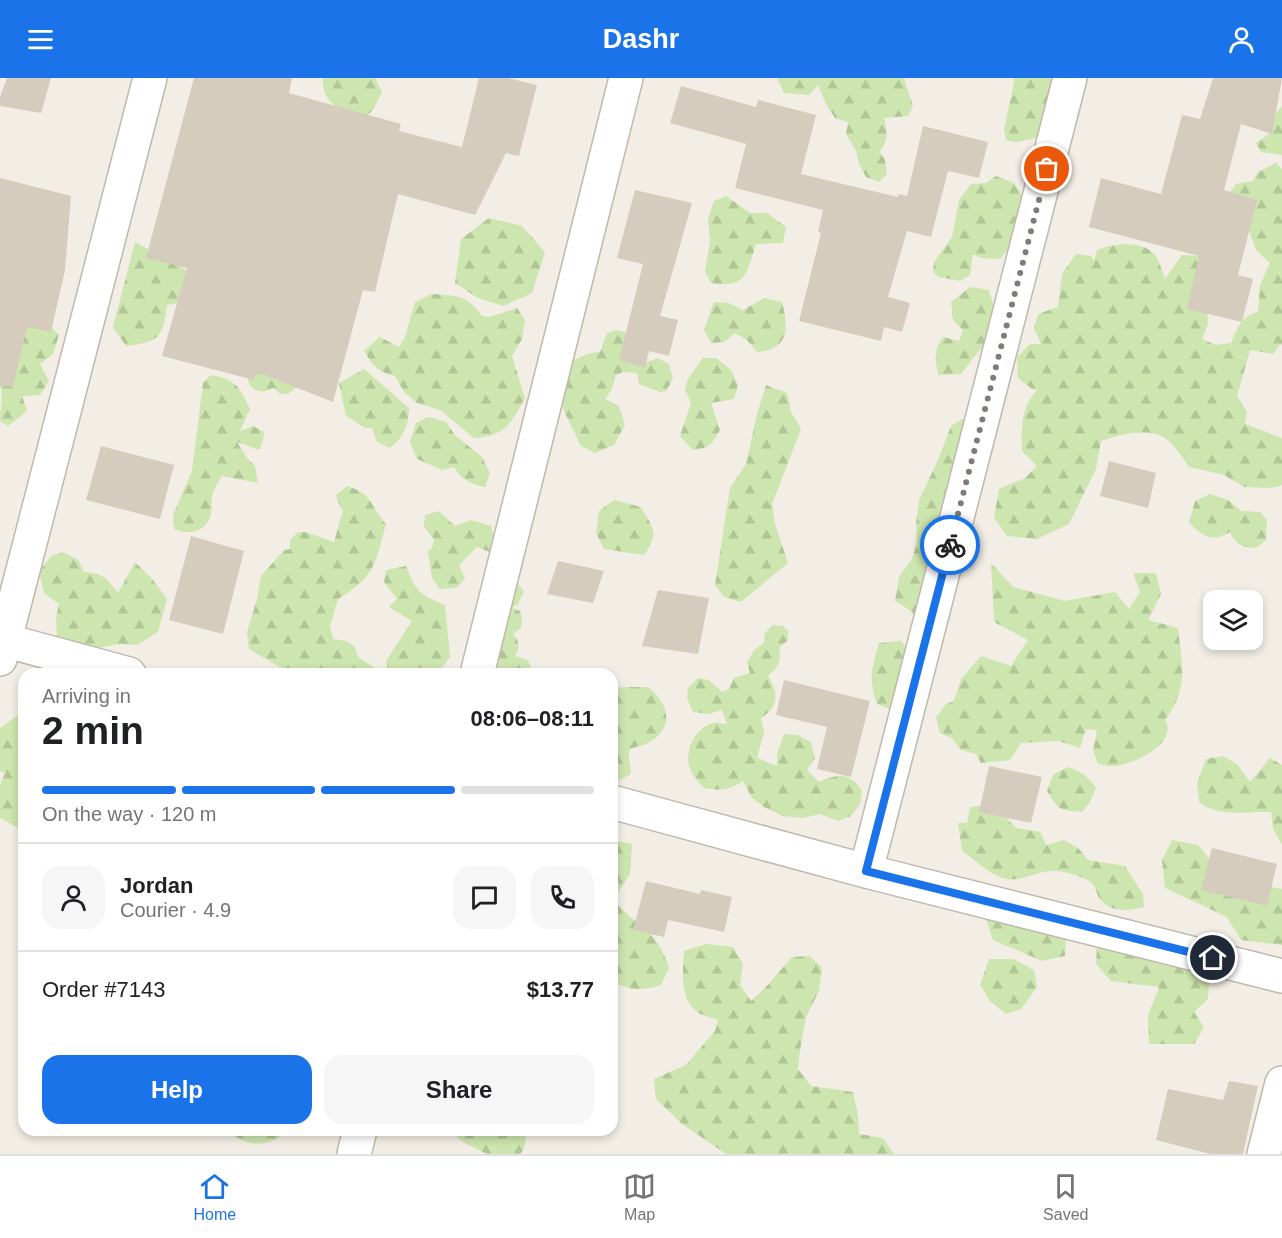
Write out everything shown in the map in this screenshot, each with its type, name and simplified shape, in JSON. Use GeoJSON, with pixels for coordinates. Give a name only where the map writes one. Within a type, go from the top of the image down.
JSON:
{"type":"FeatureCollection","features":[{"type":"Feature","properties":{"kind":"street"},"geometry":{"type":"LineString","coordinates":[[102,668],[2,646],[150,78]]}},
{"type":"Feature","properties":{"kind":"street"},"geometry":{"type":"LineString","coordinates":[[478,668],[626,78]]}},
{"type":"Feature","properties":{"kind":"street"},"geometry":{"type":"LineString","coordinates":[[866,871],[1070,78]]}},
{"type":"Feature","properties":{"kind":"street"},"geometry":{"type":"LineString","coordinates":[[618,804],[866,871],[1282,976]]}},
{"type":"Feature","properties":{"kind":"street"},"geometry":{"type":"LineString","coordinates":[[1264,1154],[1282,1083]]}},
{"type":"Feature","properties":{"kind":"street"},"geometry":{"type":"LineString","coordinates":[[354,1154],[358,1136]]}},
{"type":"Feature","properties":{"kind":"green space"},"geometry":{"type":"Polygon","coordinates":[[[323,78],[375,78],[382,92],[373,110],[365,117],[335,106],[326,95],[323,78]]]}},
{"type":"Feature","properties":{"kind":"green space"},"geometry":{"type":"Polygon","coordinates":[[[777,78],[904,78],[913,106],[908,116],[884,118],[887,136],[880,152],[885,160],[887,174],[879,182],[866,177],[859,164],[856,151],[846,134],[848,122],[835,118],[818,85],[809,95],[784,93],[777,78]]]}},
{"type":"Feature","properties":{"kind":"green space"},"geometry":{"type":"Polygon","coordinates":[[[1014,78],[1053,78],[1058,102],[1042,137],[1016,142],[1006,140],[1004,129],[1014,78]]]}},
{"type":"Feature","properties":{"kind":"green space"},"geometry":{"type":"Polygon","coordinates":[[[1282,106],[1282,155],[1261,152],[1256,143],[1268,135],[1274,116],[1282,106]]]}},
{"type":"Feature","properties":{"kind":"green space"},"geometry":{"type":"Polygon","coordinates":[[[1276,163],[1282,169],[1282,345],[1280,344],[1273,354],[1250,350],[1237,396],[1247,412],[1245,424],[1282,438],[1282,485],[1271,488],[1244,487],[1224,475],[1189,467],[1175,447],[1161,436],[1149,433],[1128,434],[1101,441],[1096,469],[1069,524],[1037,539],[1007,536],[994,518],[999,489],[1025,478],[1037,466],[1022,451],[1022,435],[1025,411],[1037,390],[1032,389],[1018,378],[1017,357],[1030,344],[1041,344],[1034,328],[1038,314],[1058,307],[1062,274],[1076,254],[1091,256],[1094,261],[1097,250],[1103,248],[1126,244],[1141,246],[1155,255],[1165,279],[1182,255],[1203,256],[1208,324],[1202,339],[1216,345],[1231,343],[1244,319],[1258,312],[1260,285],[1270,263],[1256,250],[1249,231],[1225,200],[1236,184],[1253,181],[1258,172],[1276,163]]]}},
{"type":"Feature","properties":{"kind":"green space"},"geometry":{"type":"Polygon","coordinates":[[[996,176],[1014,183],[1027,202],[1015,241],[1000,259],[981,258],[973,254],[970,275],[960,281],[939,277],[933,272],[934,262],[952,237],[959,200],[971,184],[986,183],[996,176]]]}},
{"type":"Feature","properties":{"kind":"green space"},"geometry":{"type":"Polygon","coordinates":[[[726,196],[750,213],[767,213],[786,227],[783,243],[756,244],[747,271],[738,281],[732,284],[711,283],[705,272],[710,242],[708,219],[714,201],[726,196]]]}},
{"type":"Feature","properties":{"kind":"green space"},"geometry":{"type":"Polygon","coordinates":[[[489,218],[522,226],[545,252],[532,293],[503,306],[478,298],[455,283],[461,239],[489,218]]]}},
{"type":"Feature","properties":{"kind":"green space"},"geometry":{"type":"Polygon","coordinates":[[[135,242],[192,273],[208,299],[167,305],[164,325],[157,336],[146,343],[126,346],[113,327],[135,242]]]}},
{"type":"Feature","properties":{"kind":"green space"},"geometry":{"type":"Polygon","coordinates":[[[970,287],[989,290],[1000,326],[994,339],[977,353],[961,374],[939,375],[936,355],[940,342],[943,337],[959,341],[963,330],[953,320],[951,302],[970,287]]]}},
{"type":"Feature","properties":{"kind":"green space"},"geometry":{"type":"Polygon","coordinates":[[[432,294],[454,296],[466,300],[482,316],[490,317],[517,308],[525,320],[522,339],[512,356],[525,398],[511,422],[493,435],[474,438],[440,410],[417,403],[404,392],[395,376],[376,368],[364,351],[380,337],[399,347],[405,337],[415,302],[432,294]]]}},
{"type":"Feature","properties":{"kind":"green space"},"geometry":{"type":"Polygon","coordinates":[[[764,298],[782,302],[786,329],[781,342],[768,350],[757,352],[747,340],[735,333],[724,342],[711,343],[704,330],[714,302],[729,303],[743,310],[764,298]]]}},
{"type":"Feature","properties":{"kind":"green space"},"geometry":{"type":"Polygon","coordinates":[[[44,320],[59,335],[53,354],[40,364],[49,381],[40,395],[22,396],[27,411],[8,426],[0,421],[2,398],[0,386],[16,327],[44,320]]]}},
{"type":"Feature","properties":{"kind":"green space"},"geometry":{"type":"Polygon","coordinates":[[[617,330],[630,334],[642,364],[658,358],[669,364],[673,379],[666,391],[660,392],[639,384],[637,373],[623,372],[616,375],[612,389],[605,399],[619,406],[625,425],[614,445],[595,453],[581,446],[564,411],[559,388],[570,362],[587,354],[600,352],[607,333],[617,330]]]}},
{"type":"Feature","properties":{"kind":"green space"},"geometry":{"type":"Polygon","coordinates":[[[703,358],[716,358],[731,370],[738,385],[734,399],[711,403],[720,430],[710,445],[693,450],[680,436],[691,403],[685,389],[688,379],[703,358]]]}},
{"type":"Feature","properties":{"kind":"green space"},"geometry":{"type":"Polygon","coordinates":[[[248,364],[298,386],[288,394],[280,394],[274,388],[267,391],[256,390],[247,377],[248,364]]]}},
{"type":"Feature","properties":{"kind":"green space"},"geometry":{"type":"Polygon","coordinates":[[[364,369],[409,408],[404,431],[390,448],[377,442],[372,428],[365,428],[346,416],[339,383],[364,369]]]}},
{"type":"Feature","properties":{"kind":"green space"},"geometry":{"type":"Polygon","coordinates":[[[211,375],[226,379],[236,385],[246,401],[250,409],[240,431],[253,426],[264,432],[259,450],[237,442],[255,466],[258,483],[222,476],[213,493],[211,514],[207,522],[200,529],[185,532],[174,529],[173,515],[192,471],[203,383],[211,375]]]}},
{"type":"Feature","properties":{"kind":"green space"},"geometry":{"type":"Polygon","coordinates":[[[766,385],[787,393],[791,412],[801,429],[772,504],[775,524],[788,563],[741,602],[724,597],[715,585],[730,488],[746,464],[766,385]]]}},
{"type":"Feature","properties":{"kind":"green space"},"geometry":{"type":"Polygon","coordinates":[[[428,417],[446,422],[455,435],[482,457],[490,473],[485,487],[467,481],[454,467],[442,470],[417,459],[410,442],[416,423],[428,417]]]}},
{"type":"Feature","properties":{"kind":"green space"},"geometry":{"type":"Polygon","coordinates":[[[962,419],[987,430],[949,622],[919,621],[911,611],[895,601],[899,577],[912,559],[917,542],[916,523],[919,500],[951,426],[962,419]]]}},
{"type":"Feature","properties":{"kind":"green space"},"geometry":{"type":"Polygon","coordinates":[[[347,486],[363,493],[386,524],[372,568],[360,584],[338,599],[330,626],[333,639],[346,641],[355,647],[358,657],[375,668],[283,668],[249,649],[247,632],[261,576],[284,550],[290,549],[290,540],[298,532],[305,532],[334,542],[343,510],[336,495],[347,486]]]}},
{"type":"Feature","properties":{"kind":"green space"},"geometry":{"type":"Polygon","coordinates":[[[1210,494],[1228,500],[1241,511],[1260,512],[1267,520],[1266,540],[1256,548],[1247,547],[1237,543],[1230,532],[1213,537],[1194,528],[1189,523],[1195,501],[1210,494]]]}},
{"type":"Feature","properties":{"kind":"green space"},"geometry":{"type":"Polygon","coordinates":[[[614,500],[641,507],[649,520],[653,536],[644,555],[604,549],[596,533],[599,511],[614,500]]]}},
{"type":"Feature","properties":{"kind":"green space"},"geometry":{"type":"Polygon","coordinates":[[[439,511],[455,526],[471,520],[491,526],[495,539],[492,553],[477,547],[459,565],[465,579],[456,588],[440,589],[432,578],[428,551],[432,548],[434,539],[424,527],[425,515],[439,511]]]}},
{"type":"Feature","properties":{"kind":"green space"},"geometry":{"type":"Polygon","coordinates":[[[63,552],[78,560],[84,572],[104,577],[118,593],[135,562],[153,580],[167,599],[158,632],[137,645],[118,644],[94,649],[57,639],[56,618],[59,604],[44,593],[39,572],[51,556],[63,552]]]}},
{"type":"Feature","properties":{"kind":"green space"},"geometry":{"type":"Polygon","coordinates":[[[991,563],[1013,587],[1065,601],[1115,592],[1129,609],[1140,592],[1133,573],[1156,573],[1161,594],[1148,620],[1178,628],[1182,665],[1181,687],[1173,708],[1165,720],[1168,729],[1159,746],[1138,759],[1117,766],[1098,764],[1093,750],[1097,730],[1086,729],[1080,748],[1059,741],[1021,743],[1010,760],[981,763],[976,754],[961,750],[952,738],[940,733],[936,717],[946,704],[954,701],[961,679],[981,656],[1011,666],[1028,640],[994,622],[991,563]]]}},
{"type":"Feature","properties":{"kind":"green space"},"geometry":{"type":"Polygon","coordinates":[[[406,566],[420,591],[445,605],[450,657],[442,668],[388,668],[386,661],[412,621],[389,607],[397,599],[384,582],[386,570],[406,566]]]}},
{"type":"Feature","properties":{"kind":"green space"},"geometry":{"type":"Polygon","coordinates":[[[516,582],[524,591],[518,604],[512,608],[520,611],[522,619],[521,628],[513,634],[518,645],[515,656],[528,660],[531,668],[482,668],[516,582]]]}},
{"type":"Feature","properties":{"kind":"green space"},"geometry":{"type":"Polygon","coordinates":[[[773,625],[783,626],[788,631],[788,640],[779,648],[778,664],[768,676],[774,688],[775,699],[771,709],[761,718],[764,732],[757,758],[777,766],[777,754],[784,734],[798,735],[811,742],[815,758],[807,770],[819,782],[842,776],[852,780],[862,790],[860,804],[851,816],[838,821],[820,814],[802,818],[783,816],[752,798],[743,781],[725,789],[704,788],[690,769],[688,755],[696,735],[713,723],[727,724],[722,710],[709,714],[693,712],[687,698],[688,688],[698,678],[709,680],[722,692],[729,689],[734,678],[750,673],[747,663],[754,650],[764,643],[765,633],[773,625]]]}},
{"type":"Feature","properties":{"kind":"green space"},"geometry":{"type":"Polygon","coordinates":[[[901,641],[913,656],[898,703],[889,709],[877,704],[872,680],[873,667],[879,643],[901,641]]]}},
{"type":"Feature","properties":{"kind":"green space"},"geometry":{"type":"Polygon","coordinates":[[[648,687],[663,704],[666,717],[657,737],[648,743],[630,749],[631,774],[618,781],[618,688],[648,687]]]}},
{"type":"Feature","properties":{"kind":"green space"},"geometry":{"type":"Polygon","coordinates":[[[18,715],[18,828],[0,818],[0,785],[5,773],[0,771],[0,728],[18,715]]]}},
{"type":"Feature","properties":{"kind":"green space"},"geometry":{"type":"Polygon","coordinates":[[[1223,756],[1237,764],[1250,782],[1270,758],[1282,765],[1282,845],[1273,829],[1271,812],[1224,812],[1199,802],[1197,783],[1206,759],[1223,756]]]}},
{"type":"Feature","properties":{"kind":"green space"},"geometry":{"type":"Polygon","coordinates":[[[1067,767],[1084,774],[1096,788],[1090,802],[1082,812],[1061,808],[1047,791],[1053,775],[1067,767]]]}},
{"type":"Feature","properties":{"kind":"green space"},"geometry":{"type":"Polygon","coordinates":[[[989,805],[999,810],[1016,828],[1040,832],[1046,845],[1064,840],[1079,849],[1088,860],[1125,866],[1143,894],[1144,907],[1121,910],[1110,907],[1101,900],[1091,882],[1068,873],[1047,871],[1007,879],[990,872],[962,851],[958,823],[967,823],[970,807],[989,805]]]}},
{"type":"Feature","properties":{"kind":"green space"},"geometry":{"type":"Polygon","coordinates":[[[1172,840],[1198,845],[1215,866],[1265,886],[1282,889],[1282,945],[1241,940],[1227,917],[1165,888],[1162,860],[1172,840]]]}},
{"type":"Feature","properties":{"kind":"green space"},"geometry":{"type":"Polygon","coordinates":[[[618,841],[632,844],[630,874],[618,892],[618,841]]]}},
{"type":"Feature","properties":{"kind":"green space"},"geometry":{"type":"Polygon","coordinates":[[[618,905],[653,937],[669,968],[661,985],[636,989],[618,984],[618,905]]]}},
{"type":"Feature","properties":{"kind":"green space"},"geometry":{"type":"Polygon","coordinates":[[[985,917],[1066,937],[1065,956],[1042,961],[993,940],[985,917]]]}},
{"type":"Feature","properties":{"kind":"green space"},"geometry":{"type":"Polygon","coordinates":[[[706,944],[733,947],[743,964],[740,985],[751,1001],[792,957],[809,956],[822,967],[819,991],[806,1017],[798,1069],[811,1086],[853,1092],[859,1134],[883,1138],[894,1154],[726,1154],[682,1124],[656,1099],[654,1079],[686,1065],[715,1031],[718,1020],[696,1011],[687,998],[683,983],[684,951],[706,944]]]}},
{"type":"Feature","properties":{"kind":"green space"},"geometry":{"type":"Polygon","coordinates":[[[1097,946],[1205,971],[1209,981],[1208,999],[1194,1012],[1204,1027],[1194,1044],[1149,1044],[1148,1015],[1159,987],[1111,981],[1096,964],[1097,946]]]}},
{"type":"Feature","properties":{"kind":"green space"},"geometry":{"type":"Polygon","coordinates":[[[989,959],[1013,959],[1034,970],[1037,987],[1021,1009],[1006,1014],[990,1001],[980,985],[989,959]]]}},
{"type":"Feature","properties":{"kind":"green space"},"geometry":{"type":"Polygon","coordinates":[[[280,1136],[273,1141],[261,1144],[236,1137],[280,1136]]]}},
{"type":"Feature","properties":{"kind":"green space"},"geometry":{"type":"Polygon","coordinates":[[[456,1136],[526,1137],[524,1149],[520,1154],[487,1154],[456,1136]]]}},
{"type":"Feature","properties":{"kind":"building"},"geometry":{"type":"Polygon","coordinates":[[[7,78],[51,78],[41,113],[0,106],[0,97],[7,78]]]}},
{"type":"Feature","properties":{"kind":"building"},"geometry":{"type":"Polygon","coordinates":[[[194,78],[292,78],[289,93],[401,124],[399,131],[462,147],[479,78],[508,78],[537,85],[519,156],[506,153],[475,215],[398,194],[375,292],[363,290],[333,402],[257,372],[254,380],[162,356],[187,268],[146,258],[194,78]]]}},
{"type":"Feature","properties":{"kind":"building"},"geometry":{"type":"Polygon","coordinates":[[[1213,78],[1282,78],[1272,134],[1241,124],[1224,190],[1257,200],[1238,275],[1253,279],[1242,322],[1187,309],[1199,256],[1089,227],[1101,178],[1161,194],[1182,115],[1200,119],[1213,78]]]}},
{"type":"Feature","properties":{"kind":"building"},"geometry":{"type":"Polygon","coordinates":[[[681,86],[756,107],[758,100],[816,115],[801,174],[898,197],[899,194],[907,196],[923,126],[988,142],[979,178],[948,171],[931,237],[907,231],[888,297],[910,303],[902,332],[884,327],[881,341],[799,321],[821,233],[818,232],[823,210],[735,188],[746,144],[670,123],[681,86]]]}},
{"type":"Feature","properties":{"kind":"building"},"geometry":{"type":"Polygon","coordinates":[[[0,178],[71,196],[65,270],[51,332],[27,327],[13,387],[0,386],[0,178]]]}},
{"type":"Feature","properties":{"kind":"building"},"geometry":{"type":"Polygon","coordinates":[[[635,190],[692,203],[660,316],[678,320],[669,356],[649,351],[645,368],[619,360],[643,264],[617,258],[635,190]]]}},
{"type":"Feature","properties":{"kind":"building"},"geometry":{"type":"Polygon","coordinates":[[[101,446],[174,465],[160,519],[86,500],[101,446]]]}},
{"type":"Feature","properties":{"kind":"building"},"geometry":{"type":"Polygon","coordinates":[[[1109,461],[1156,473],[1148,508],[1100,496],[1109,461]]]}},
{"type":"Feature","properties":{"kind":"building"},"geometry":{"type":"Polygon","coordinates":[[[191,536],[244,551],[223,634],[169,620],[191,536]]]}},
{"type":"Feature","properties":{"kind":"building"},"geometry":{"type":"Polygon","coordinates":[[[558,561],[604,571],[593,603],[547,594],[558,561]]]}},
{"type":"Feature","properties":{"kind":"building"},"geometry":{"type":"Polygon","coordinates":[[[658,590],[709,598],[698,654],[642,646],[658,590]]]}},
{"type":"Feature","properties":{"kind":"building"},"geometry":{"type":"Polygon","coordinates":[[[784,680],[870,701],[851,777],[817,769],[827,727],[776,715],[784,680]]]}},
{"type":"Feature","properties":{"kind":"building"},"geometry":{"type":"Polygon","coordinates":[[[989,766],[1042,777],[1031,823],[979,812],[989,766]]]}},
{"type":"Feature","properties":{"kind":"building"},"geometry":{"type":"Polygon","coordinates":[[[1212,848],[1277,864],[1267,906],[1201,890],[1212,848]]]}},
{"type":"Feature","properties":{"kind":"building"},"geometry":{"type":"Polygon","coordinates":[[[646,881],[700,894],[701,890],[732,897],[724,932],[668,920],[664,937],[633,930],[646,881]]]}},
{"type":"Feature","properties":{"kind":"building"},"geometry":{"type":"Polygon","coordinates":[[[1229,1081],[1258,1086],[1243,1154],[1210,1154],[1156,1140],[1168,1089],[1223,1100],[1229,1081]]]}},
{"type":"Feature","properties":{"kind":"way so far"},"geometry":{"type":"LineString","coordinates":[[950,545],[1047,169]]}},
{"type":"Feature","properties":{"kind":"route"},"geometry":{"type":"LineString","coordinates":[[950,545],[866,871],[1213,958]]}}]}
